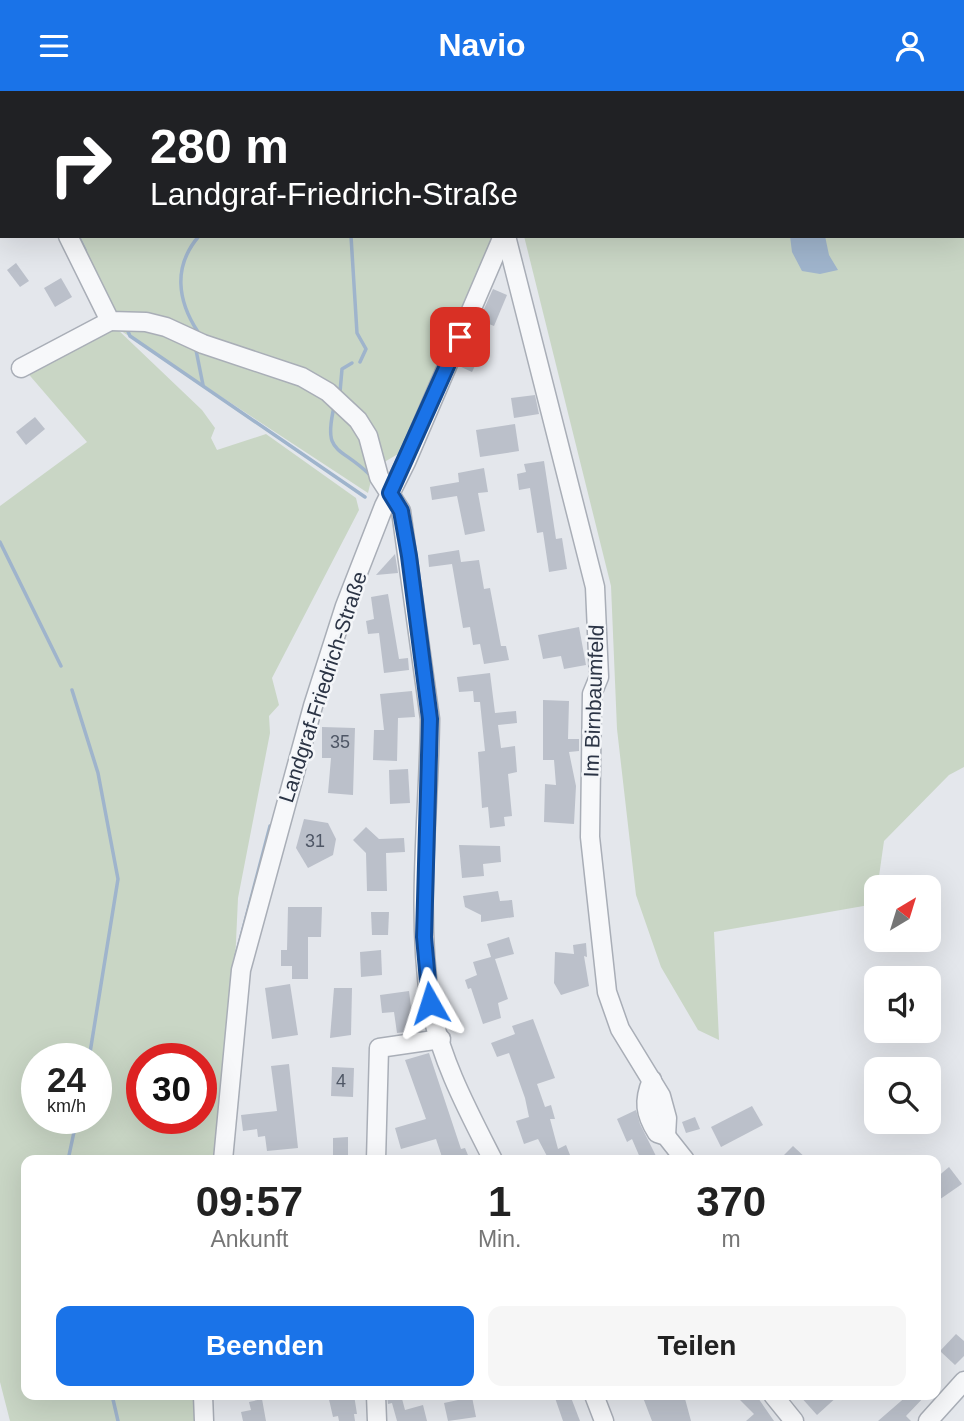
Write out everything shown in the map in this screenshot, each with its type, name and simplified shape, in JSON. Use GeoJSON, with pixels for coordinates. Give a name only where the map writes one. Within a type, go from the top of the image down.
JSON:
{"type":"FeatureCollection","features":[{"type":"Feature","properties":{"kind":"street"},"geometry":{"type":"LineString","coordinates":[[69,238],[110,321]]}},
{"type":"Feature","properties":{"kind":"street","name":"Landgraf-Friedrich-Straße"},"geometry":{"type":"LineString","coordinates":[[224,1155],[244,957],[313,706],[345,606],[390,493],[504,238]]}},
{"type":"Feature","properties":{"kind":"street","name":"Im Birnbaumfeld"},"geometry":{"type":"LineString","coordinates":[[506,238],[595,587],[599,677],[592,694],[590,837],[607,992],[620,1029],[652,1080],[644,1104],[657,1133],[666,1136],[681,1155]]}},
{"type":"Feature","properties":{"kind":"street"},"geometry":{"type":"LineString","coordinates":[[21,368],[110,321],[146,322],[302,377],[328,392],[349,409],[365,429],[379,477],[401,511],[429,698],[424,937],[430,1003],[456,1083],[491,1155]]}},
{"type":"Feature","properties":{"kind":"street"},"geometry":{"type":"LineString","coordinates":[[376,1155],[379,1048],[441,1039]]}},
{"type":"Feature","properties":{"kind":"street"},"geometry":{"type":"LineString","coordinates":[[928,1421],[964,1381]]}},
{"type":"Feature","properties":{"kind":"street"},"geometry":{"type":"LineString","coordinates":[[203,1400],[204,1421]]}},
{"type":"Feature","properties":{"kind":"street"},"geometry":{"type":"LineString","coordinates":[[376,1400],[377,1421]]}},
{"type":"Feature","properties":{"kind":"street"},"geometry":{"type":"LineString","coordinates":[[596,1400],[604,1421]]}},
{"type":"Feature","properties":{"kind":"street"},"geometry":{"type":"LineString","coordinates":[[778,1400],[794,1421]]}},
{"type":"Feature","properties":{"kind":"green space"},"geometry":{"type":"Polygon","coordinates":[[[74,238],[497,238],[398,454],[374,468],[368,493],[115,327],[202,410],[215,428],[211,438],[217,450],[266,434],[356,498],[359,510],[272,678],[279,705],[269,716],[270,733],[238,898],[226,1155],[21,1155],[21,1400],[212,1400],[214,1421],[10,1421],[0,1382],[0,506],[87,442],[25,370],[110,323],[74,238]]]}},
{"type":"Feature","properties":{"kind":"green space"},"geometry":{"type":"Polygon","coordinates":[[[524,238],[964,238],[964,767],[949,775],[884,841],[879,875],[864,875],[864,906],[714,932],[719,1040],[698,1030],[661,967],[636,895],[617,729],[611,586],[524,238]]]}},
{"type":"Feature","properties":{"kind":"water"},"geometry":{"type":"Polygon","coordinates":[[[790,238],[825,238],[829,255],[838,270],[820,274],[802,271],[792,252],[790,238]]]}},
{"type":"Feature","properties":{"kind":"building"},"geometry":{"type":"Polygon","coordinates":[[[16,263],[29,281],[20,287],[7,270],[16,263]]]}},
{"type":"Feature","properties":{"kind":"building"},"geometry":{"type":"Polygon","coordinates":[[[61,278],[72,297],[55,307],[44,288],[61,278]]]}},
{"type":"Feature","properties":{"kind":"building"},"geometry":{"type":"Polygon","coordinates":[[[493,289],[507,295],[494,326],[479,320],[493,289]]]}},
{"type":"Feature","properties":{"kind":"building"},"geometry":{"type":"Polygon","coordinates":[[[468,346],[481,353],[472,372],[459,366],[468,346]]]}},
{"type":"Feature","properties":{"kind":"building"},"geometry":{"type":"Polygon","coordinates":[[[535,395],[539,414],[514,418],[511,398],[535,395]]]}},
{"type":"Feature","properties":{"kind":"building"},"geometry":{"type":"Polygon","coordinates":[[[35,417],[45,429],[26,445],[16,432],[35,417]]]}},
{"type":"Feature","properties":{"kind":"building"},"geometry":{"type":"Polygon","coordinates":[[[515,424],[519,451],[480,457],[476,430],[515,424]]]}},
{"type":"Feature","properties":{"kind":"building"},"geometry":{"type":"Polygon","coordinates":[[[544,461],[556,539],[562,538],[567,569],[549,572],[543,532],[537,533],[530,488],[519,490],[517,474],[526,472],[524,464],[544,461]]]}},
{"type":"Feature","properties":{"kind":"building"},"geometry":{"type":"Polygon","coordinates":[[[484,468],[488,492],[478,493],[485,531],[465,535],[457,496],[432,500],[430,487],[459,482],[458,473],[484,468]]]}},
{"type":"Feature","properties":{"kind":"building"},"geometry":{"type":"Polygon","coordinates":[[[459,550],[461,562],[479,560],[484,589],[490,588],[501,646],[506,646],[509,660],[484,664],[480,644],[473,645],[470,627],[463,628],[452,564],[429,567],[428,555],[459,550]]]}},
{"type":"Feature","properties":{"kind":"building"},"geometry":{"type":"Polygon","coordinates":[[[395,554],[398,573],[376,575],[395,554]]]}},
{"type":"Feature","properties":{"kind":"building"},"geometry":{"type":"Polygon","coordinates":[[[388,594],[399,659],[408,658],[409,670],[384,673],[379,633],[368,634],[366,621],[374,619],[371,597],[388,594]]]}},
{"type":"Feature","properties":{"kind":"building"},"geometry":{"type":"Polygon","coordinates":[[[579,627],[586,665],[564,669],[561,656],[543,659],[538,635],[579,627]]]}},
{"type":"Feature","properties":{"kind":"building"},"geometry":{"type":"Polygon","coordinates":[[[490,673],[495,713],[516,711],[517,723],[498,725],[501,748],[515,746],[517,772],[508,774],[512,816],[504,817],[505,826],[490,828],[488,807],[482,808],[478,752],[485,751],[480,702],[474,702],[473,691],[459,692],[457,677],[490,673]]]}},
{"type":"Feature","properties":{"kind":"building"},"geometry":{"type":"Polygon","coordinates":[[[412,691],[415,717],[398,718],[397,761],[373,760],[374,730],[384,730],[380,694],[412,691]]]}},
{"type":"Feature","properties":{"kind":"building"},"geometry":{"type":"Polygon","coordinates":[[[543,700],[569,701],[568,739],[579,739],[579,751],[569,752],[576,786],[574,824],[544,822],[545,784],[556,785],[554,760],[543,760],[543,700]]]}},
{"type":"Feature","properties":{"kind":"building"},"geometry":{"type":"Polygon","coordinates":[[[322,727],[355,728],[353,795],[328,793],[331,758],[322,758],[322,727]]]}},
{"type":"Feature","properties":{"kind":"building"},"geometry":{"type":"Polygon","coordinates":[[[408,769],[410,803],[390,804],[389,770],[408,769]]]}},
{"type":"Feature","properties":{"kind":"building"},"geometry":{"type":"Polygon","coordinates":[[[304,819],[328,823],[336,839],[333,855],[308,868],[296,848],[304,819]]]}},
{"type":"Feature","properties":{"kind":"building"},"geometry":{"type":"Polygon","coordinates":[[[366,827],[379,839],[404,838],[405,852],[386,853],[387,891],[367,891],[366,853],[353,840],[366,827]]]}},
{"type":"Feature","properties":{"kind":"building"},"geometry":{"type":"Polygon","coordinates":[[[459,845],[500,846],[501,862],[483,864],[484,876],[462,878],[459,845]]]}},
{"type":"Feature","properties":{"kind":"building"},"geometry":{"type":"Polygon","coordinates":[[[498,891],[500,901],[512,900],[514,917],[481,922],[481,915],[465,907],[463,896],[498,891]]]}},
{"type":"Feature","properties":{"kind":"building"},"geometry":{"type":"Polygon","coordinates":[[[288,907],[322,907],[321,937],[308,937],[308,979],[292,979],[292,966],[281,966],[281,950],[287,950],[288,907]]]}},
{"type":"Feature","properties":{"kind":"building"},"geometry":{"type":"Polygon","coordinates":[[[371,912],[389,912],[388,935],[372,935],[371,912]]]}},
{"type":"Feature","properties":{"kind":"building"},"geometry":{"type":"Polygon","coordinates":[[[509,937],[514,954],[495,959],[508,999],[498,1003],[501,1018],[483,1024],[471,988],[468,989],[465,980],[477,975],[473,962],[491,957],[487,944],[509,937]]]}},
{"type":"Feature","properties":{"kind":"building"},"geometry":{"type":"Polygon","coordinates":[[[586,943],[587,957],[584,956],[589,986],[561,995],[554,983],[555,952],[574,954],[573,945],[586,943]]]}},
{"type":"Feature","properties":{"kind":"building"},"geometry":{"type":"Polygon","coordinates":[[[381,950],[382,975],[361,977],[360,952],[381,950]]]}},
{"type":"Feature","properties":{"kind":"building"},"geometry":{"type":"Polygon","coordinates":[[[290,984],[298,1035],[272,1039],[265,988],[290,984]]]}},
{"type":"Feature","properties":{"kind":"building"},"geometry":{"type":"Polygon","coordinates":[[[334,988],[352,988],[351,1035],[330,1038],[334,988]]]}},
{"type":"Feature","properties":{"kind":"building"},"geometry":{"type":"Polygon","coordinates":[[[409,991],[414,1031],[397,1033],[394,1012],[382,1013],[380,995],[409,991]]]}},
{"type":"Feature","properties":{"kind":"building"},"geometry":{"type":"Polygon","coordinates":[[[533,1019],[555,1078],[537,1084],[545,1107],[551,1105],[555,1119],[550,1119],[558,1149],[566,1145],[570,1155],[546,1155],[538,1139],[524,1144],[516,1121],[529,1117],[525,1098],[509,1053],[497,1057],[491,1043],[515,1034],[512,1026],[533,1019]]]}},
{"type":"Feature","properties":{"kind":"building"},"geometry":{"type":"Polygon","coordinates":[[[429,1053],[461,1149],[465,1148],[468,1155],[441,1155],[436,1139],[401,1149],[395,1128],[426,1119],[405,1060],[429,1053]]]}},
{"type":"Feature","properties":{"kind":"building"},"geometry":{"type":"Polygon","coordinates":[[[289,1064],[298,1148],[267,1151],[265,1136],[258,1137],[257,1129],[243,1131],[241,1115],[277,1111],[271,1066],[289,1064]]]}},
{"type":"Feature","properties":{"kind":"building"},"geometry":{"type":"Polygon","coordinates":[[[332,1067],[354,1068],[353,1097],[331,1096],[332,1067]]]}},
{"type":"Feature","properties":{"kind":"building"},"geometry":{"type":"Polygon","coordinates":[[[752,1106],[763,1125],[721,1147],[711,1127],[752,1106]]]}},
{"type":"Feature","properties":{"kind":"building"},"geometry":{"type":"Polygon","coordinates":[[[636,1110],[656,1155],[639,1155],[632,1139],[627,1142],[617,1119],[636,1110]]]}},
{"type":"Feature","properties":{"kind":"building"},"geometry":{"type":"Polygon","coordinates":[[[695,1117],[700,1129],[686,1133],[682,1122],[695,1117]]]}},
{"type":"Feature","properties":{"kind":"building"},"geometry":{"type":"Polygon","coordinates":[[[348,1137],[348,1155],[333,1155],[333,1138],[348,1137]]]}},
{"type":"Feature","properties":{"kind":"building"},"geometry":{"type":"Polygon","coordinates":[[[793,1146],[803,1155],[784,1155],[793,1146]]]}},
{"type":"Feature","properties":{"kind":"building"},"geometry":{"type":"Polygon","coordinates":[[[949,1167],[962,1184],[941,1199],[941,1174],[949,1167]]]}},
{"type":"Feature","properties":{"kind":"building"},"geometry":{"type":"Polygon","coordinates":[[[956,1334],[964,1341],[964,1356],[955,1365],[941,1350],[956,1334]]]}},
{"type":"Feature","properties":{"kind":"building"},"geometry":{"type":"Polygon","coordinates":[[[262,1400],[266,1421],[243,1421],[241,1412],[251,1410],[249,1402],[262,1400]]]}},
{"type":"Feature","properties":{"kind":"building"},"geometry":{"type":"Polygon","coordinates":[[[329,1400],[355,1400],[355,1421],[339,1421],[338,1416],[333,1417],[329,1400]]]}},
{"type":"Feature","properties":{"kind":"building"},"geometry":{"type":"Polygon","coordinates":[[[388,1400],[402,1400],[405,1410],[423,1405],[427,1421],[397,1421],[392,1403],[388,1404],[388,1400]]]}},
{"type":"Feature","properties":{"kind":"building"},"geometry":{"type":"Polygon","coordinates":[[[473,1400],[476,1417],[448,1421],[444,1403],[473,1400]]]}},
{"type":"Feature","properties":{"kind":"building"},"geometry":{"type":"Polygon","coordinates":[[[556,1400],[572,1400],[580,1421],[563,1421],[556,1400]]]}},
{"type":"Feature","properties":{"kind":"building"},"geometry":{"type":"Polygon","coordinates":[[[644,1400],[685,1400],[691,1421],[652,1421],[644,1400]]]}},
{"type":"Feature","properties":{"kind":"building"},"geometry":{"type":"Polygon","coordinates":[[[740,1400],[759,1400],[774,1421],[746,1421],[754,1414],[740,1400]]]}},
{"type":"Feature","properties":{"kind":"building"},"geometry":{"type":"Polygon","coordinates":[[[804,1400],[834,1400],[817,1415],[804,1400]]]}},
{"type":"Feature","properties":{"kind":"building"},"geometry":{"type":"Polygon","coordinates":[[[902,1400],[921,1400],[906,1416],[911,1421],[878,1421],[902,1400]]]}},
{"type":"Feature","properties":{"kind":"waterway"},"geometry":{"type":"LineString","coordinates":[[79,238],[85,250]]}},
{"type":"Feature","properties":{"kind":"waterway"},"geometry":{"type":"LineString","coordinates":[[198,238],[185,259],[181,283],[186,308],[198,332]]}},
{"type":"Feature","properties":{"kind":"waterway"},"geometry":{"type":"LineString","coordinates":[[351,238],[357,333],[366,349],[360,362]]}},
{"type":"Feature","properties":{"kind":"waterway"},"geometry":{"type":"LineString","coordinates":[[126,327],[130,336],[365,497]]}},
{"type":"Feature","properties":{"kind":"waterway"},"geometry":{"type":"LineString","coordinates":[[196,350],[203,385]]}},
{"type":"Feature","properties":{"kind":"waterway"},"geometry":{"type":"LineString","coordinates":[[340,392],[342,369],[352,363]]}},
{"type":"Feature","properties":{"kind":"waterway"},"geometry":{"type":"LineString","coordinates":[[334,407],[331,422],[332,442],[369,474]]}},
{"type":"Feature","properties":{"kind":"waterway"},"geometry":{"type":"LineString","coordinates":[[0,542],[61,666]]}},
{"type":"Feature","properties":{"kind":"waterway"},"geometry":{"type":"LineString","coordinates":[[72,690],[98,773],[118,879],[92,1043]]}},
{"type":"Feature","properties":{"kind":"waterway"},"geometry":{"type":"LineString","coordinates":[[236,956],[270,826]]}},
{"type":"Feature","properties":{"kind":"waterway"},"geometry":{"type":"LineString","coordinates":[[69,1155],[74,1134]]}},
{"type":"Feature","properties":{"kind":"waterway"},"geometry":{"type":"LineString","coordinates":[[113,1400],[118,1421]]}},
{"type":"Feature","properties":{"kind":"route"},"geometry":{"type":"LineString","coordinates":[[430,1003],[424,937],[430,719],[428,687],[401,511],[390,493],[460,337]]}}]}
